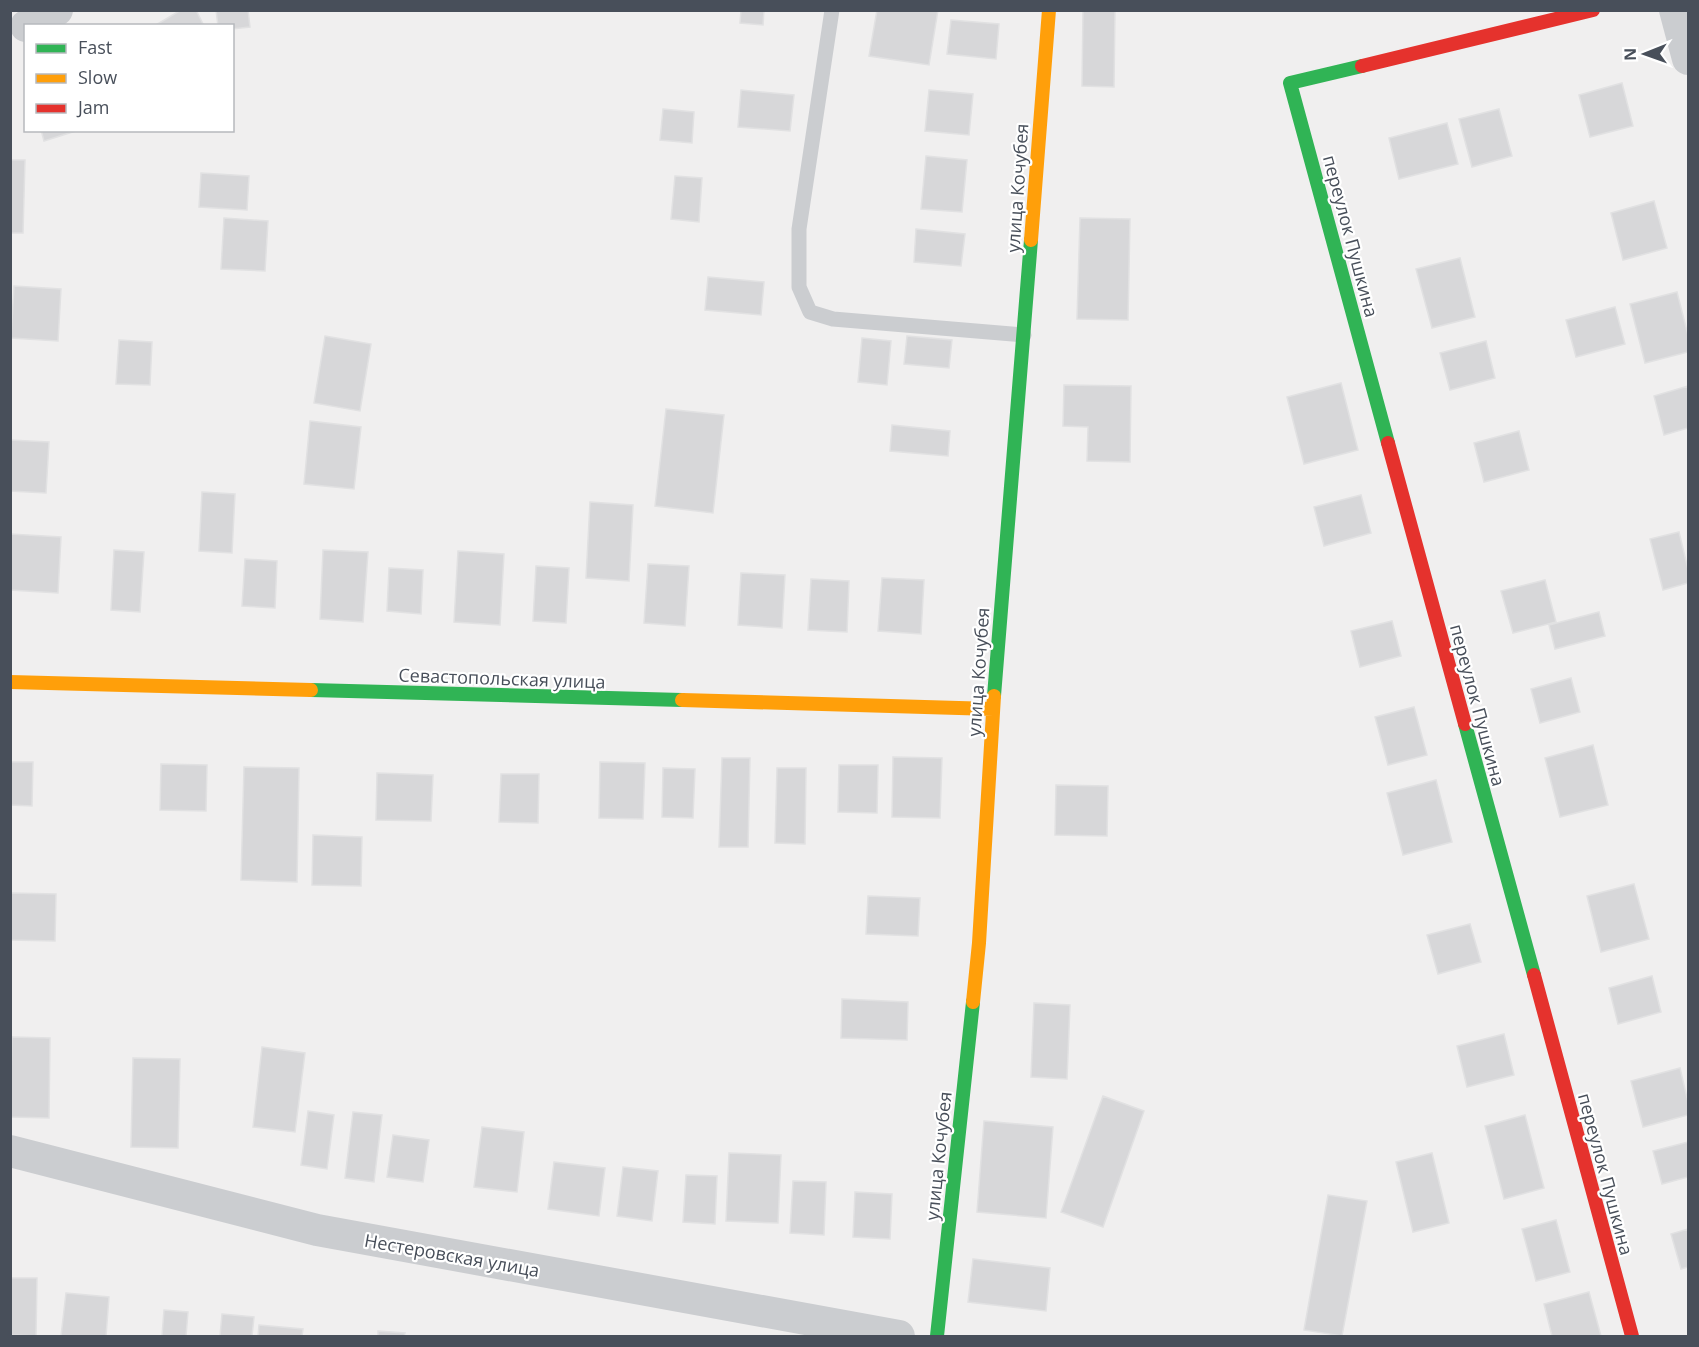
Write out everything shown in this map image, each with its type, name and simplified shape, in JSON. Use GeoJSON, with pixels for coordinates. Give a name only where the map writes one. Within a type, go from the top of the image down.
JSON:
{"type":"FeatureCollection","features":[{"type":"Feature","properties":{"kind":"street"},"geometry":{"type":"LineString","coordinates":[[31,24],[57,10]]}},
{"type":"Feature","properties":{"kind":"street","name":"улица Кочубея"},"geometry":{"type":"LineString","coordinates":[[937,1336],[979,943],[993,709],[1049,10]]}},
{"type":"Feature","properties":{"kind":"street","name":"переулок Пушкина"},"geometry":{"type":"LineString","coordinates":[[1593,10],[1290,83],[1632,1336]]}},
{"type":"Feature","properties":{"kind":"street"},"geometry":{"type":"LineString","coordinates":[[1676,10],[1689,59]]}},
{"type":"Feature","properties":{"kind":"street","name":"Севастопольская улица"},"geometry":{"type":"LineString","coordinates":[[10,682],[993,709]]}},
{"type":"Feature","properties":{"kind":"street","name":"Нестеровская улица"},"geometry":{"type":"LineString","coordinates":[[10,1151],[317,1230],[899,1336]]}},
{"type":"Feature","properties":{"kind":"lane"},"geometry":{"type":"LineString","coordinates":[[832,10],[799,229],[799,287],[810,312],[833,319],[1024,335]]}},
{"type":"Feature","properties":{"kind":"building"},"geometry":{"type":"Polygon","coordinates":[[[181,10],[196,10],[203,24],[157,24],[181,10]]]}},
{"type":"Feature","properties":{"kind":"building"},"geometry":{"type":"Polygon","coordinates":[[[216,10],[248,10],[250,27],[234,29],[234,24],[218,24],[216,10]]]}},
{"type":"Feature","properties":{"kind":"building"},"geometry":{"type":"Polygon","coordinates":[[[741,10],[764,10],[763,25],[740,23],[741,10]]]}},
{"type":"Feature","properties":{"kind":"building"},"geometry":{"type":"Polygon","coordinates":[[[877,10],[938,10],[929,65],[869,56],[877,10]]]}},
{"type":"Feature","properties":{"kind":"building"},"geometry":{"type":"Polygon","coordinates":[[[1083,10],[1115,10],[1114,87],[1082,86],[1083,10]]]}},
{"type":"Feature","properties":{"kind":"building"},"geometry":{"type":"Polygon","coordinates":[[[951,20],[999,24],[996,59],[947,54],[951,20]]]}},
{"type":"Feature","properties":{"kind":"building"},"geometry":{"type":"Polygon","coordinates":[[[1622,83],[1633,126],[1590,137],[1579,95],[1622,83]]]}},
{"type":"Feature","properties":{"kind":"building"},"geometry":{"type":"Polygon","coordinates":[[[741,90],[794,95],[790,131],[738,127],[741,90]]]}},
{"type":"Feature","properties":{"kind":"building"},"geometry":{"type":"Polygon","coordinates":[[[929,90],[973,94],[969,135],[925,131],[929,90]]]}},
{"type":"Feature","properties":{"kind":"building"},"geometry":{"type":"Polygon","coordinates":[[[663,109],[694,112],[692,143],[660,140],[663,109]]]}},
{"type":"Feature","properties":{"kind":"building"},"geometry":{"type":"Polygon","coordinates":[[[1499,109],[1512,156],[1472,167],[1459,119],[1499,109]]]}},
{"type":"Feature","properties":{"kind":"building"},"geometry":{"type":"Polygon","coordinates":[[[1447,123],[1458,164],[1399,179],[1389,138],[1447,123]]]}},
{"type":"Feature","properties":{"kind":"building"},"geometry":{"type":"Polygon","coordinates":[[[42,132],[73,132],[44,141],[42,132]]]}},
{"type":"Feature","properties":{"kind":"building"},"geometry":{"type":"Polygon","coordinates":[[[926,156],[967,160],[962,212],[921,209],[926,156]]]}},
{"type":"Feature","properties":{"kind":"building"},"geometry":{"type":"Polygon","coordinates":[[[10,160],[25,160],[23,233],[10,233],[10,160]]]}},
{"type":"Feature","properties":{"kind":"building"},"geometry":{"type":"Polygon","coordinates":[[[201,173],[249,176],[247,210],[199,207],[201,173]]]}},
{"type":"Feature","properties":{"kind":"building"},"geometry":{"type":"Polygon","coordinates":[[[675,176],[702,178],[699,222],[671,219],[675,176]]]}},
{"type":"Feature","properties":{"kind":"building"},"geometry":{"type":"Polygon","coordinates":[[[1654,201],[1667,248],[1623,260],[1611,213],[1654,201]]]}},
{"type":"Feature","properties":{"kind":"building"},"geometry":{"type":"Polygon","coordinates":[[[224,218],[268,221],[265,271],[221,269],[224,218]]]}},
{"type":"Feature","properties":{"kind":"building"},"geometry":{"type":"Polygon","coordinates":[[[1080,218],[1130,219],[1128,320],[1077,319],[1080,218]]]}},
{"type":"Feature","properties":{"kind":"building"},"geometry":{"type":"Polygon","coordinates":[[[916,229],[965,234],[961,266],[914,262],[916,229]]]}},
{"type":"Feature","properties":{"kind":"building"},"geometry":{"type":"Polygon","coordinates":[[[1460,258],[1475,317],[1432,328],[1416,269],[1460,258]]]}},
{"type":"Feature","properties":{"kind":"building"},"geometry":{"type":"Polygon","coordinates":[[[708,277],[764,282],[761,315],[705,310],[708,277]]]}},
{"type":"Feature","properties":{"kind":"building"},"geometry":{"type":"Polygon","coordinates":[[[14,286],[61,289],[58,341],[11,338],[14,286]]]}},
{"type":"Feature","properties":{"kind":"building"},"geometry":{"type":"Polygon","coordinates":[[[1677,292],[1688,335],[1688,352],[1645,363],[1630,304],[1677,292]]]}},
{"type":"Feature","properties":{"kind":"building"},"geometry":{"type":"Polygon","coordinates":[[[1615,307],[1625,344],[1576,357],[1566,320],[1615,307]]]}},
{"type":"Feature","properties":{"kind":"building"},"geometry":{"type":"Polygon","coordinates":[[[325,336],[371,344],[360,411],[314,403],[325,336]]]}},
{"type":"Feature","properties":{"kind":"building"},"geometry":{"type":"Polygon","coordinates":[[[907,336],[952,340],[949,368],[904,364],[907,336]]]}},
{"type":"Feature","properties":{"kind":"building"},"geometry":{"type":"Polygon","coordinates":[[[862,338],[891,341],[887,385],[858,382],[862,338]]]}},
{"type":"Feature","properties":{"kind":"building"},"geometry":{"type":"Polygon","coordinates":[[[119,340],[152,342],[150,385],[116,384],[119,340]]]}},
{"type":"Feature","properties":{"kind":"building"},"geometry":{"type":"Polygon","coordinates":[[[1486,341],[1495,378],[1450,390],[1440,353],[1486,341]]]}},
{"type":"Feature","properties":{"kind":"building"},"geometry":{"type":"Polygon","coordinates":[[[1341,383],[1358,450],[1304,464],[1287,397],[1341,383]]]}},
{"type":"Feature","properties":{"kind":"building"},"geometry":{"type":"Polygon","coordinates":[[[1064,385],[1131,386],[1130,462],[1087,461],[1088,427],[1063,426],[1064,385]]]}},
{"type":"Feature","properties":{"kind":"building"},"geometry":{"type":"Polygon","coordinates":[[[1688,386],[1688,428],[1664,435],[1654,396],[1688,386]]]}},
{"type":"Feature","properties":{"kind":"building"},"geometry":{"type":"Polygon","coordinates":[[[666,409],[724,415],[713,513],[655,506],[666,409]]]}},
{"type":"Feature","properties":{"kind":"building"},"geometry":{"type":"Polygon","coordinates":[[[310,421],[361,427],[354,489],[304,484],[310,421]]]}},
{"type":"Feature","properties":{"kind":"building"},"geometry":{"type":"Polygon","coordinates":[[[892,425],[950,431],[948,456],[890,451],[892,425]]]}},
{"type":"Feature","properties":{"kind":"building"},"geometry":{"type":"Polygon","coordinates":[[[1519,431],[1529,470],[1484,482],[1474,443],[1519,431]]]}},
{"type":"Feature","properties":{"kind":"building"},"geometry":{"type":"Polygon","coordinates":[[[10,440],[49,442],[46,493],[10,491],[10,440]]]}},
{"type":"Feature","properties":{"kind":"building"},"geometry":{"type":"Polygon","coordinates":[[[202,492],[235,494],[232,553],[199,551],[202,492]]]}},
{"type":"Feature","properties":{"kind":"building"},"geometry":{"type":"Polygon","coordinates":[[[1361,495],[1371,533],[1324,546],[1314,507],[1361,495]]]}},
{"type":"Feature","properties":{"kind":"building"},"geometry":{"type":"Polygon","coordinates":[[[590,502],[633,505],[629,581],[586,578],[590,502]]]}},
{"type":"Feature","properties":{"kind":"building"},"geometry":{"type":"Polygon","coordinates":[[[1679,532],[1688,569],[1688,583],[1663,590],[1650,539],[1679,532]]]}},
{"type":"Feature","properties":{"kind":"building"},"geometry":{"type":"Polygon","coordinates":[[[10,534],[61,537],[58,593],[10,590],[10,534]]]}},
{"type":"Feature","properties":{"kind":"building"},"geometry":{"type":"Polygon","coordinates":[[[114,550],[144,552],[140,612],[111,610],[114,550]]]}},
{"type":"Feature","properties":{"kind":"building"},"geometry":{"type":"Polygon","coordinates":[[[323,550],[368,552],[363,622],[320,619],[323,550]]]}},
{"type":"Feature","properties":{"kind":"building"},"geometry":{"type":"Polygon","coordinates":[[[458,551],[504,554],[500,625],[454,622],[458,551]]]}},
{"type":"Feature","properties":{"kind":"building"},"geometry":{"type":"Polygon","coordinates":[[[245,559],[277,561],[275,608],[242,606],[245,559]]]}},
{"type":"Feature","properties":{"kind":"building"},"geometry":{"type":"Polygon","coordinates":[[[648,564],[689,566],[685,626],[644,623],[648,564]]]}},
{"type":"Feature","properties":{"kind":"building"},"geometry":{"type":"Polygon","coordinates":[[[536,566],[569,568],[566,623],[533,621],[536,566]]]}},
{"type":"Feature","properties":{"kind":"building"},"geometry":{"type":"Polygon","coordinates":[[[389,568],[423,570],[421,614],[387,611],[389,568]]]}},
{"type":"Feature","properties":{"kind":"building"},"geometry":{"type":"Polygon","coordinates":[[[741,573],[785,575],[782,628],[738,625],[741,573]]]}},
{"type":"Feature","properties":{"kind":"building"},"geometry":{"type":"Polygon","coordinates":[[[882,578],[924,580],[921,634],[878,631],[882,578]]]}},
{"type":"Feature","properties":{"kind":"building"},"geometry":{"type":"Polygon","coordinates":[[[811,579],[849,581],[847,632],[808,630],[811,579]]]}},
{"type":"Feature","properties":{"kind":"building"},"geometry":{"type":"Polygon","coordinates":[[[1545,580],[1556,622],[1513,633],[1501,591],[1545,580]]]}},
{"type":"Feature","properties":{"kind":"building"},"geometry":{"type":"Polygon","coordinates":[[[1599,612],[1605,636],[1555,649],[1549,625],[1599,612]]]}},
{"type":"Feature","properties":{"kind":"building"},"geometry":{"type":"Polygon","coordinates":[[[1392,621],[1401,656],[1360,667],[1351,631],[1392,621]]]}},
{"type":"Feature","properties":{"kind":"building"},"geometry":{"type":"Polygon","coordinates":[[[1571,678],[1580,712],[1540,723],[1531,689],[1571,678]]]}},
{"type":"Feature","properties":{"kind":"building"},"geometry":{"type":"Polygon","coordinates":[[[1414,707],[1427,755],[1388,765],[1375,717],[1414,707]]]}},
{"type":"Feature","properties":{"kind":"building"},"geometry":{"type":"Polygon","coordinates":[[[1593,745],[1608,805],[1560,817],[1545,758],[1593,745]]]}},
{"type":"Feature","properties":{"kind":"building"},"geometry":{"type":"Polygon","coordinates":[[[893,757],[942,758],[940,818],[892,817],[893,757]]]}},
{"type":"Feature","properties":{"kind":"building"},"geometry":{"type":"Polygon","coordinates":[[[722,758],[750,758],[748,847],[719,847],[722,758]]]}},
{"type":"Feature","properties":{"kind":"building"},"geometry":{"type":"Polygon","coordinates":[[[10,762],[33,762],[32,806],[10,805],[10,762]]]}},
{"type":"Feature","properties":{"kind":"building"},"geometry":{"type":"Polygon","coordinates":[[[600,762],[645,763],[643,819],[599,818],[600,762]]]}},
{"type":"Feature","properties":{"kind":"building"},"geometry":{"type":"Polygon","coordinates":[[[161,764],[207,765],[206,811],[160,810],[161,764]]]}},
{"type":"Feature","properties":{"kind":"building"},"geometry":{"type":"Polygon","coordinates":[[[839,765],[878,765],[877,813],[838,812],[839,765]]]}},
{"type":"Feature","properties":{"kind":"building"},"geometry":{"type":"Polygon","coordinates":[[[244,767],[299,768],[297,882],[241,880],[244,767]]]}},
{"type":"Feature","properties":{"kind":"building"},"geometry":{"type":"Polygon","coordinates":[[[663,768],[695,769],[693,818],[662,817],[663,768]]]}},
{"type":"Feature","properties":{"kind":"building"},"geometry":{"type":"Polygon","coordinates":[[[777,768],[806,768],[805,844],[775,843],[777,768]]]}},
{"type":"Feature","properties":{"kind":"building"},"geometry":{"type":"Polygon","coordinates":[[[377,773],[433,775],[431,821],[376,820],[377,773]]]}},
{"type":"Feature","properties":{"kind":"building"},"geometry":{"type":"Polygon","coordinates":[[[501,774],[539,774],[538,823],[499,822],[501,774]]]}},
{"type":"Feature","properties":{"kind":"building"},"geometry":{"type":"Polygon","coordinates":[[[1436,780],[1452,842],[1403,855],[1387,793],[1436,780]]]}},
{"type":"Feature","properties":{"kind":"building"},"geometry":{"type":"Polygon","coordinates":[[[1056,785],[1108,786],[1107,836],[1055,835],[1056,785]]]}},
{"type":"Feature","properties":{"kind":"building"},"geometry":{"type":"Polygon","coordinates":[[[313,835],[362,837],[361,886],[312,885],[313,835]]]}},
{"type":"Feature","properties":{"kind":"building"},"geometry":{"type":"Polygon","coordinates":[[[1634,884],[1649,939],[1601,952],[1587,896],[1634,884]]]}},
{"type":"Feature","properties":{"kind":"building"},"geometry":{"type":"Polygon","coordinates":[[[10,893],[56,894],[55,941],[10,940],[10,893]]]}},
{"type":"Feature","properties":{"kind":"building"},"geometry":{"type":"Polygon","coordinates":[[[868,896],[920,898],[918,936],[866,934],[868,896]]]}},
{"type":"Feature","properties":{"kind":"building"},"geometry":{"type":"Polygon","coordinates":[[[1470,924],[1481,962],[1438,974],[1427,935],[1470,924]]]}},
{"type":"Feature","properties":{"kind":"building"},"geometry":{"type":"Polygon","coordinates":[[[1652,976],[1661,1012],[1618,1024],[1609,988],[1652,976]]]}},
{"type":"Feature","properties":{"kind":"building"},"geometry":{"type":"Polygon","coordinates":[[[842,999],[908,1002],[907,1040],[841,1038],[842,999]]]}},
{"type":"Feature","properties":{"kind":"building"},"geometry":{"type":"Polygon","coordinates":[[[1034,1003],[1070,1005],[1067,1079],[1031,1077],[1034,1003]]]}},
{"type":"Feature","properties":{"kind":"building"},"geometry":{"type":"Polygon","coordinates":[[[1504,1034],[1514,1075],[1467,1087],[1457,1046],[1504,1034]]]}},
{"type":"Feature","properties":{"kind":"building"},"geometry":{"type":"Polygon","coordinates":[[[12,1037],[50,1038],[49,1118],[10,1117],[12,1037]]]}},
{"type":"Feature","properties":{"kind":"building"},"geometry":{"type":"Polygon","coordinates":[[[262,1047],[305,1053],[295,1132],[253,1127],[262,1047]]]}},
{"type":"Feature","properties":{"kind":"building"},"geometry":{"type":"Polygon","coordinates":[[[133,1058],[180,1059],[178,1148],[131,1147],[133,1058]]]}},
{"type":"Feature","properties":{"kind":"building"},"geometry":{"type":"Polygon","coordinates":[[[1680,1068],[1688,1102],[1688,1115],[1643,1127],[1631,1081],[1680,1068]]]}},
{"type":"Feature","properties":{"kind":"building"},"geometry":{"type":"Polygon","coordinates":[[[1103,1096],[1144,1111],[1103,1227],[1061,1212],[1103,1096]]]}},
{"type":"Feature","properties":{"kind":"building"},"geometry":{"type":"Polygon","coordinates":[[[308,1111],[334,1115],[327,1169],[301,1165],[308,1111]]]}},
{"type":"Feature","properties":{"kind":"building"},"geometry":{"type":"Polygon","coordinates":[[[353,1112],[382,1115],[374,1182],[345,1178],[353,1112]]]}},
{"type":"Feature","properties":{"kind":"building"},"geometry":{"type":"Polygon","coordinates":[[[1525,1115],[1544,1188],[1504,1199],[1485,1126],[1525,1115]]]}},
{"type":"Feature","properties":{"kind":"building"},"geometry":{"type":"Polygon","coordinates":[[[984,1121],[1053,1127],[1046,1218],[977,1212],[984,1121]]]}},
{"type":"Feature","properties":{"kind":"building"},"geometry":{"type":"Polygon","coordinates":[[[482,1127],[524,1132],[517,1192],[474,1187],[482,1127]]]}},
{"type":"Feature","properties":{"kind":"building"},"geometry":{"type":"Polygon","coordinates":[[[393,1135],[429,1140],[423,1182],[387,1177],[393,1135]]]}},
{"type":"Feature","properties":{"kind":"building"},"geometry":{"type":"Polygon","coordinates":[[[1688,1142],[1688,1177],[1662,1184],[1653,1151],[1688,1142]]]}},
{"type":"Feature","properties":{"kind":"building"},"geometry":{"type":"Polygon","coordinates":[[[729,1153],[781,1155],[778,1223],[726,1221],[729,1153]]]}},
{"type":"Feature","properties":{"kind":"building"},"geometry":{"type":"Polygon","coordinates":[[[1432,1153],[1449,1223],[1413,1232],[1396,1162],[1432,1153]]]}},
{"type":"Feature","properties":{"kind":"building"},"geometry":{"type":"Polygon","coordinates":[[[554,1162],[605,1168],[599,1216],[548,1209],[554,1162]]]}},
{"type":"Feature","properties":{"kind":"building"},"geometry":{"type":"Polygon","coordinates":[[[623,1167],[658,1171],[652,1221],[617,1216],[623,1167]]]}},
{"type":"Feature","properties":{"kind":"building"},"geometry":{"type":"Polygon","coordinates":[[[686,1175],[717,1176],[715,1224],[683,1222],[686,1175]]]}},
{"type":"Feature","properties":{"kind":"building"},"geometry":{"type":"Polygon","coordinates":[[[793,1181],[826,1182],[824,1235],[790,1233],[793,1181]]]}},
{"type":"Feature","properties":{"kind":"building"},"geometry":{"type":"Polygon","coordinates":[[[855,1192],[892,1194],[890,1239],[853,1237],[855,1192]]]}},
{"type":"Feature","properties":{"kind":"building"},"geometry":{"type":"Polygon","coordinates":[[[1328,1195],[1367,1201],[1342,1336],[1304,1330],[1328,1195]]]}},
{"type":"Feature","properties":{"kind":"building"},"geometry":{"type":"Polygon","coordinates":[[[1556,1220],[1570,1272],[1536,1281],[1522,1229],[1556,1220]]]}},
{"type":"Feature","properties":{"kind":"building"},"geometry":{"type":"Polygon","coordinates":[[[1688,1229],[1688,1267],[1681,1269],[1671,1234],[1688,1229]]]}},
{"type":"Feature","properties":{"kind":"building"},"geometry":{"type":"Polygon","coordinates":[[[973,1259],[1050,1268],[1046,1311],[968,1302],[973,1259]]]}},
{"type":"Feature","properties":{"kind":"building"},"geometry":{"type":"Polygon","coordinates":[[[10,1278],[37,1278],[36,1336],[10,1335],[10,1278]]]}},
{"type":"Feature","properties":{"kind":"building"},"geometry":{"type":"Polygon","coordinates":[[[1589,1292],[1601,1336],[1552,1336],[1544,1304],[1589,1292]]]}},
{"type":"Feature","properties":{"kind":"building"},"geometry":{"type":"Polygon","coordinates":[[[66,1293],[109,1297],[106,1336],[61,1336],[66,1293]]]}},
{"type":"Feature","properties":{"kind":"building"},"geometry":{"type":"Polygon","coordinates":[[[164,1310],[188,1312],[186,1336],[162,1336],[164,1310]]]}},
{"type":"Feature","properties":{"kind":"building"},"geometry":{"type":"Polygon","coordinates":[[[222,1314],[254,1317],[252,1336],[220,1336],[222,1314]]]}},
{"type":"Feature","properties":{"kind":"building"},"geometry":{"type":"Polygon","coordinates":[[[259,1325],[303,1329],[302,1336],[258,1336],[259,1325]]]}},
{"type":"Feature","properties":{"kind":"building"},"geometry":{"type":"Polygon","coordinates":[[[378,1331],[405,1333],[404,1336],[378,1336],[378,1331]]]}},
{"type":"Feature","properties":{"kind":"traffic: fast"},"geometry":{"type":"LineString","coordinates":[[1362,66],[1290,83],[1388,443]]}},
{"type":"Feature","properties":{"kind":"traffic: fast"},"geometry":{"type":"LineString","coordinates":[[994,696],[1031,240]]}},
{"type":"Feature","properties":{"kind":"traffic: fast"},"geometry":{"type":"LineString","coordinates":[[311,690],[682,700]]}},
{"type":"Feature","properties":{"kind":"traffic: fast"},"geometry":{"type":"LineString","coordinates":[[1465,724],[1534,975]]}},
{"type":"Feature","properties":{"kind":"traffic: fast"},"geometry":{"type":"LineString","coordinates":[[937,1336],[973,1002]]}},
{"type":"Feature","properties":{"kind":"traffic: slow"},"geometry":{"type":"LineString","coordinates":[[1031,240],[1049,10]]}},
{"type":"Feature","properties":{"kind":"traffic: slow"},"geometry":{"type":"LineString","coordinates":[[10,682],[311,690]]}},
{"type":"Feature","properties":{"kind":"traffic: slow"},"geometry":{"type":"LineString","coordinates":[[973,1002],[979,943],[994,696]]}},
{"type":"Feature","properties":{"kind":"traffic: slow"},"geometry":{"type":"LineString","coordinates":[[682,700],[993,709]]}},
{"type":"Feature","properties":{"kind":"traffic: jam"},"geometry":{"type":"LineString","coordinates":[[1362,66],[1593,10]]}},
{"type":"Feature","properties":{"kind":"traffic: jam"},"geometry":{"type":"LineString","coordinates":[[1388,443],[1465,724]]}},
{"type":"Feature","properties":{"kind":"traffic: jam"},"geometry":{"type":"LineString","coordinates":[[1534,975],[1632,1336]]}}]}
